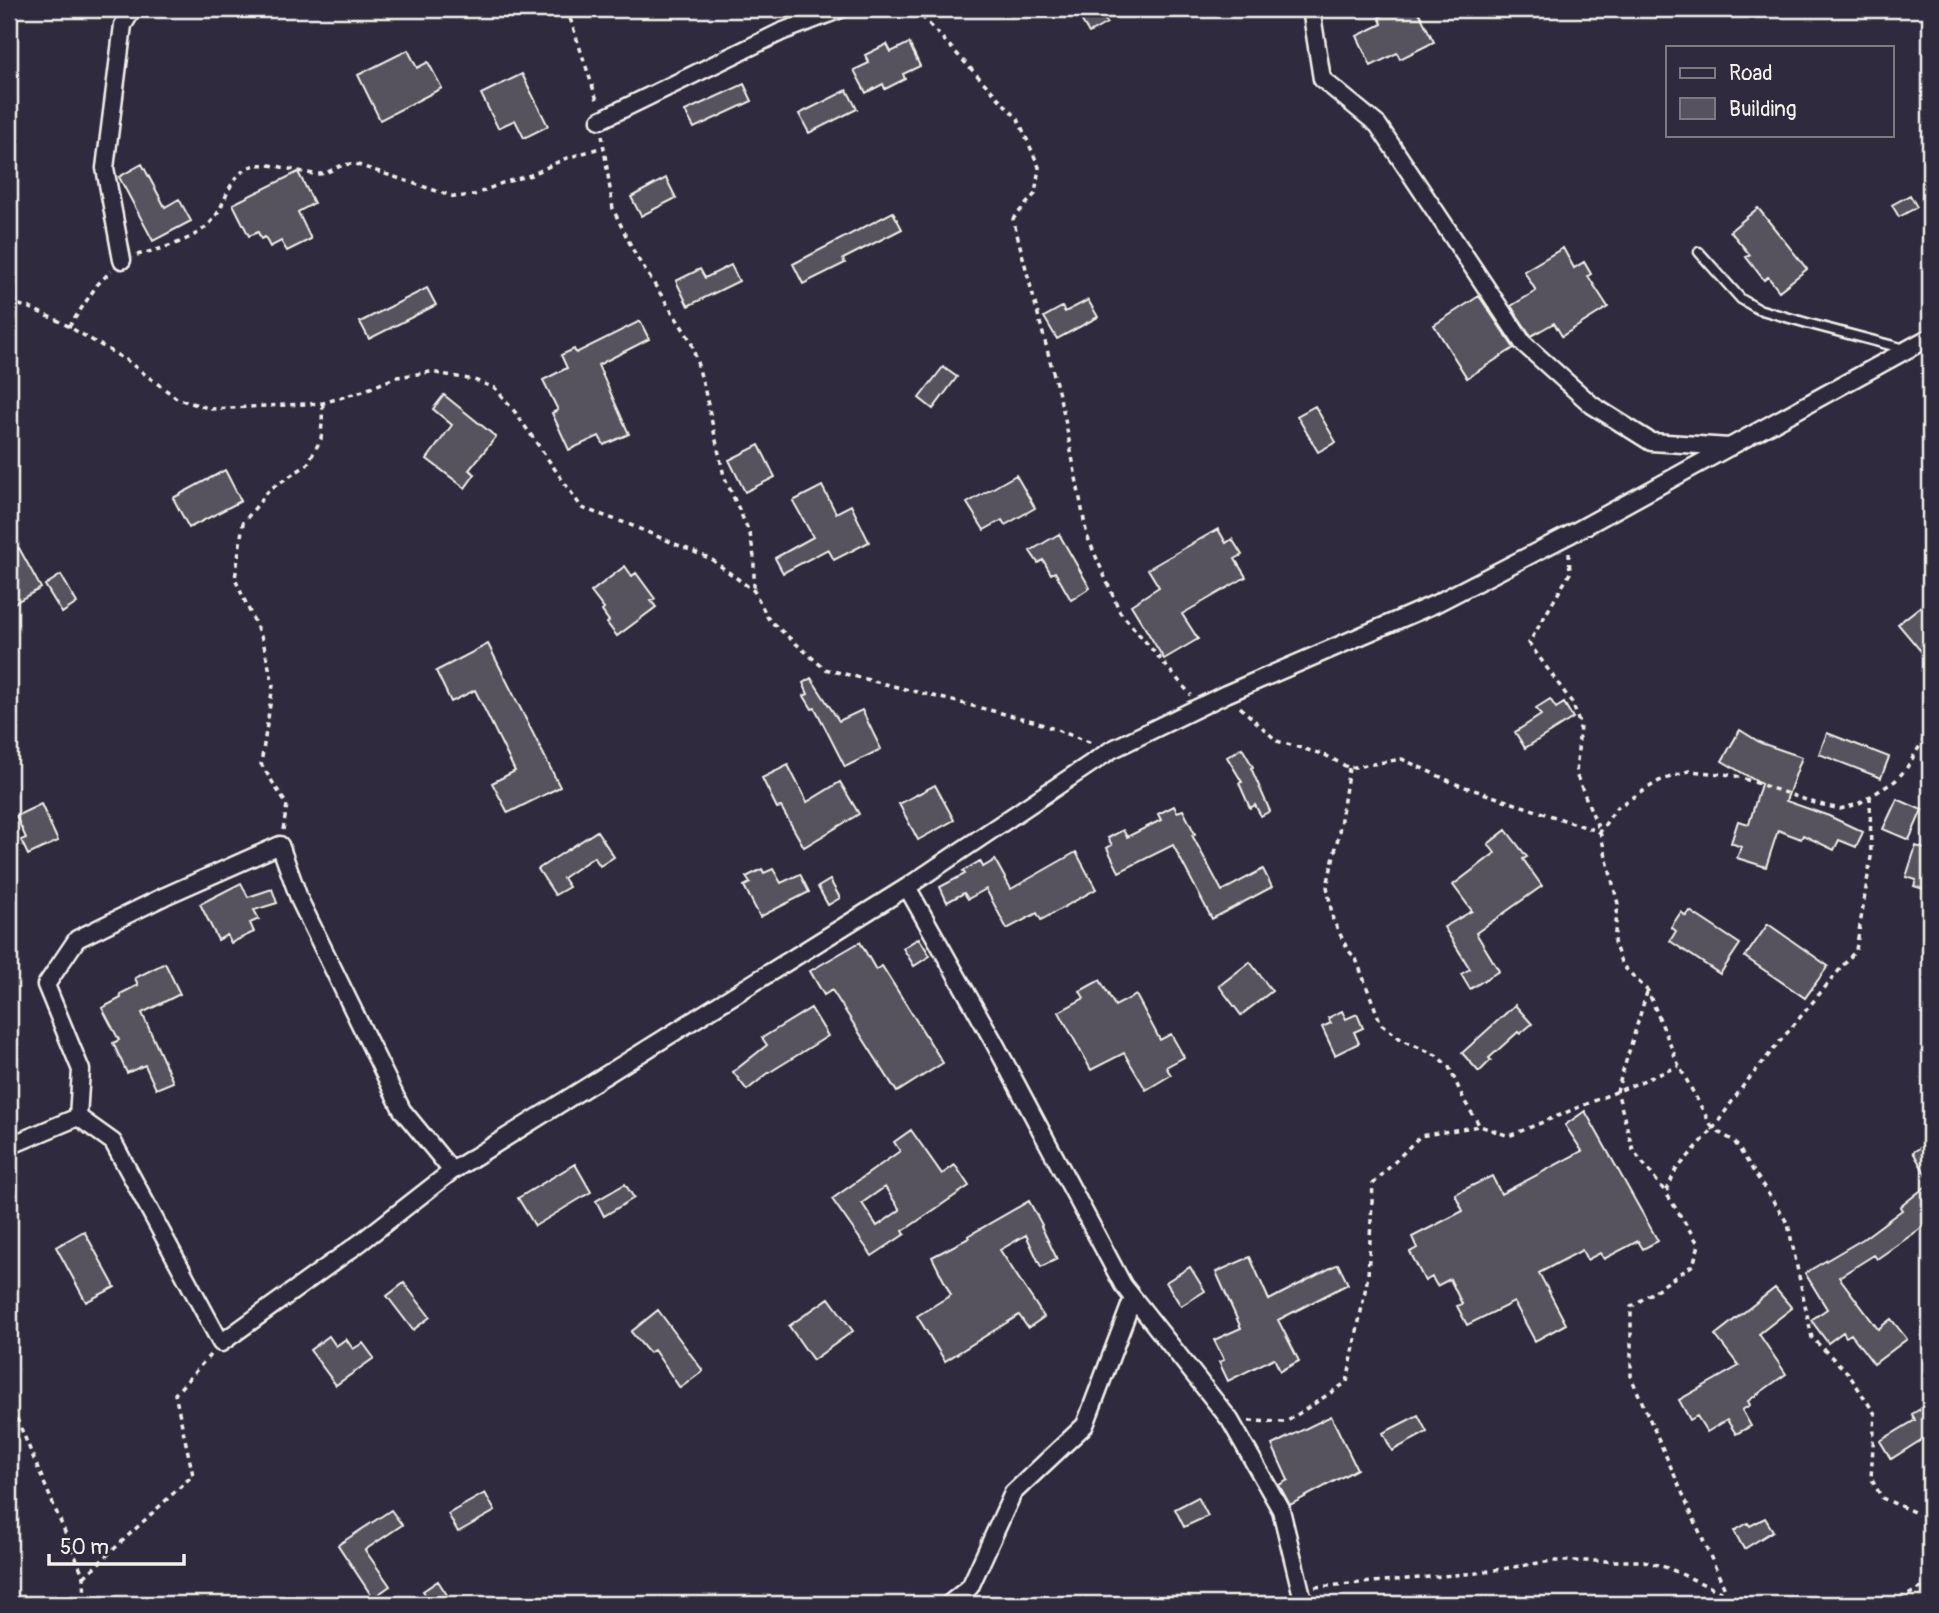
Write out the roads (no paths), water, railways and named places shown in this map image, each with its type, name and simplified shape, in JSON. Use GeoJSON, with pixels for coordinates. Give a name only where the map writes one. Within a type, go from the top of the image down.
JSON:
{"type":"FeatureCollection","features":[{"type":"Feature","properties":{"kind":"street"},"geometry":{"type":"LineString","coordinates":[[121,260],[104,168],[123,24],[133,9]]}},
{"type":"Feature","properties":{"kind":"street"},"geometry":{"type":"LineString","coordinates":[[600,120],[781,32],[841,9]]}},
{"type":"Feature","properties":{"kind":"street"},"geometry":{"type":"LineString","coordinates":[[1311,9],[1322,79],[1378,125],[1523,343],[1592,405],[1651,442],[1730,447]]}},
{"type":"Feature","properties":{"kind":"street"},"geometry":{"type":"LineString","coordinates":[[78,1118],[113,1142],[221,1343],[361,1242],[452,1171],[907,887],[1111,750],[1226,694],[1435,604],[1569,535],[1930,337]]}},
{"type":"Feature","properties":{"kind":"street"},"geometry":{"type":"LineString","coordinates":[[78,1118],[81,1070],[46,985],[77,939],[280,845],[300,901],[402,1110],[452,1171]]}},
{"type":"Feature","properties":{"kind":"street"},"geometry":{"type":"LineString","coordinates":[[907,887],[995,1044],[1123,1284],[1230,1420],[1281,1510],[1303,1596]]}},
{"type":"Feature","properties":{"kind":"street"},"geometry":{"type":"LineString","coordinates":[[9,1146],[78,1118]]}},
{"type":"Feature","properties":{"kind":"street"},"geometry":{"type":"LineString","coordinates":[[949,1604],[970,1587],[1013,1493],[1085,1425],[1133,1298]]}},
{"type":"Feature","properties":{"kind":"lane"},"geometry":{"type":"LineString","coordinates":[[1699,253],[1741,299],[1758,309],[1908,349]]}}]}
